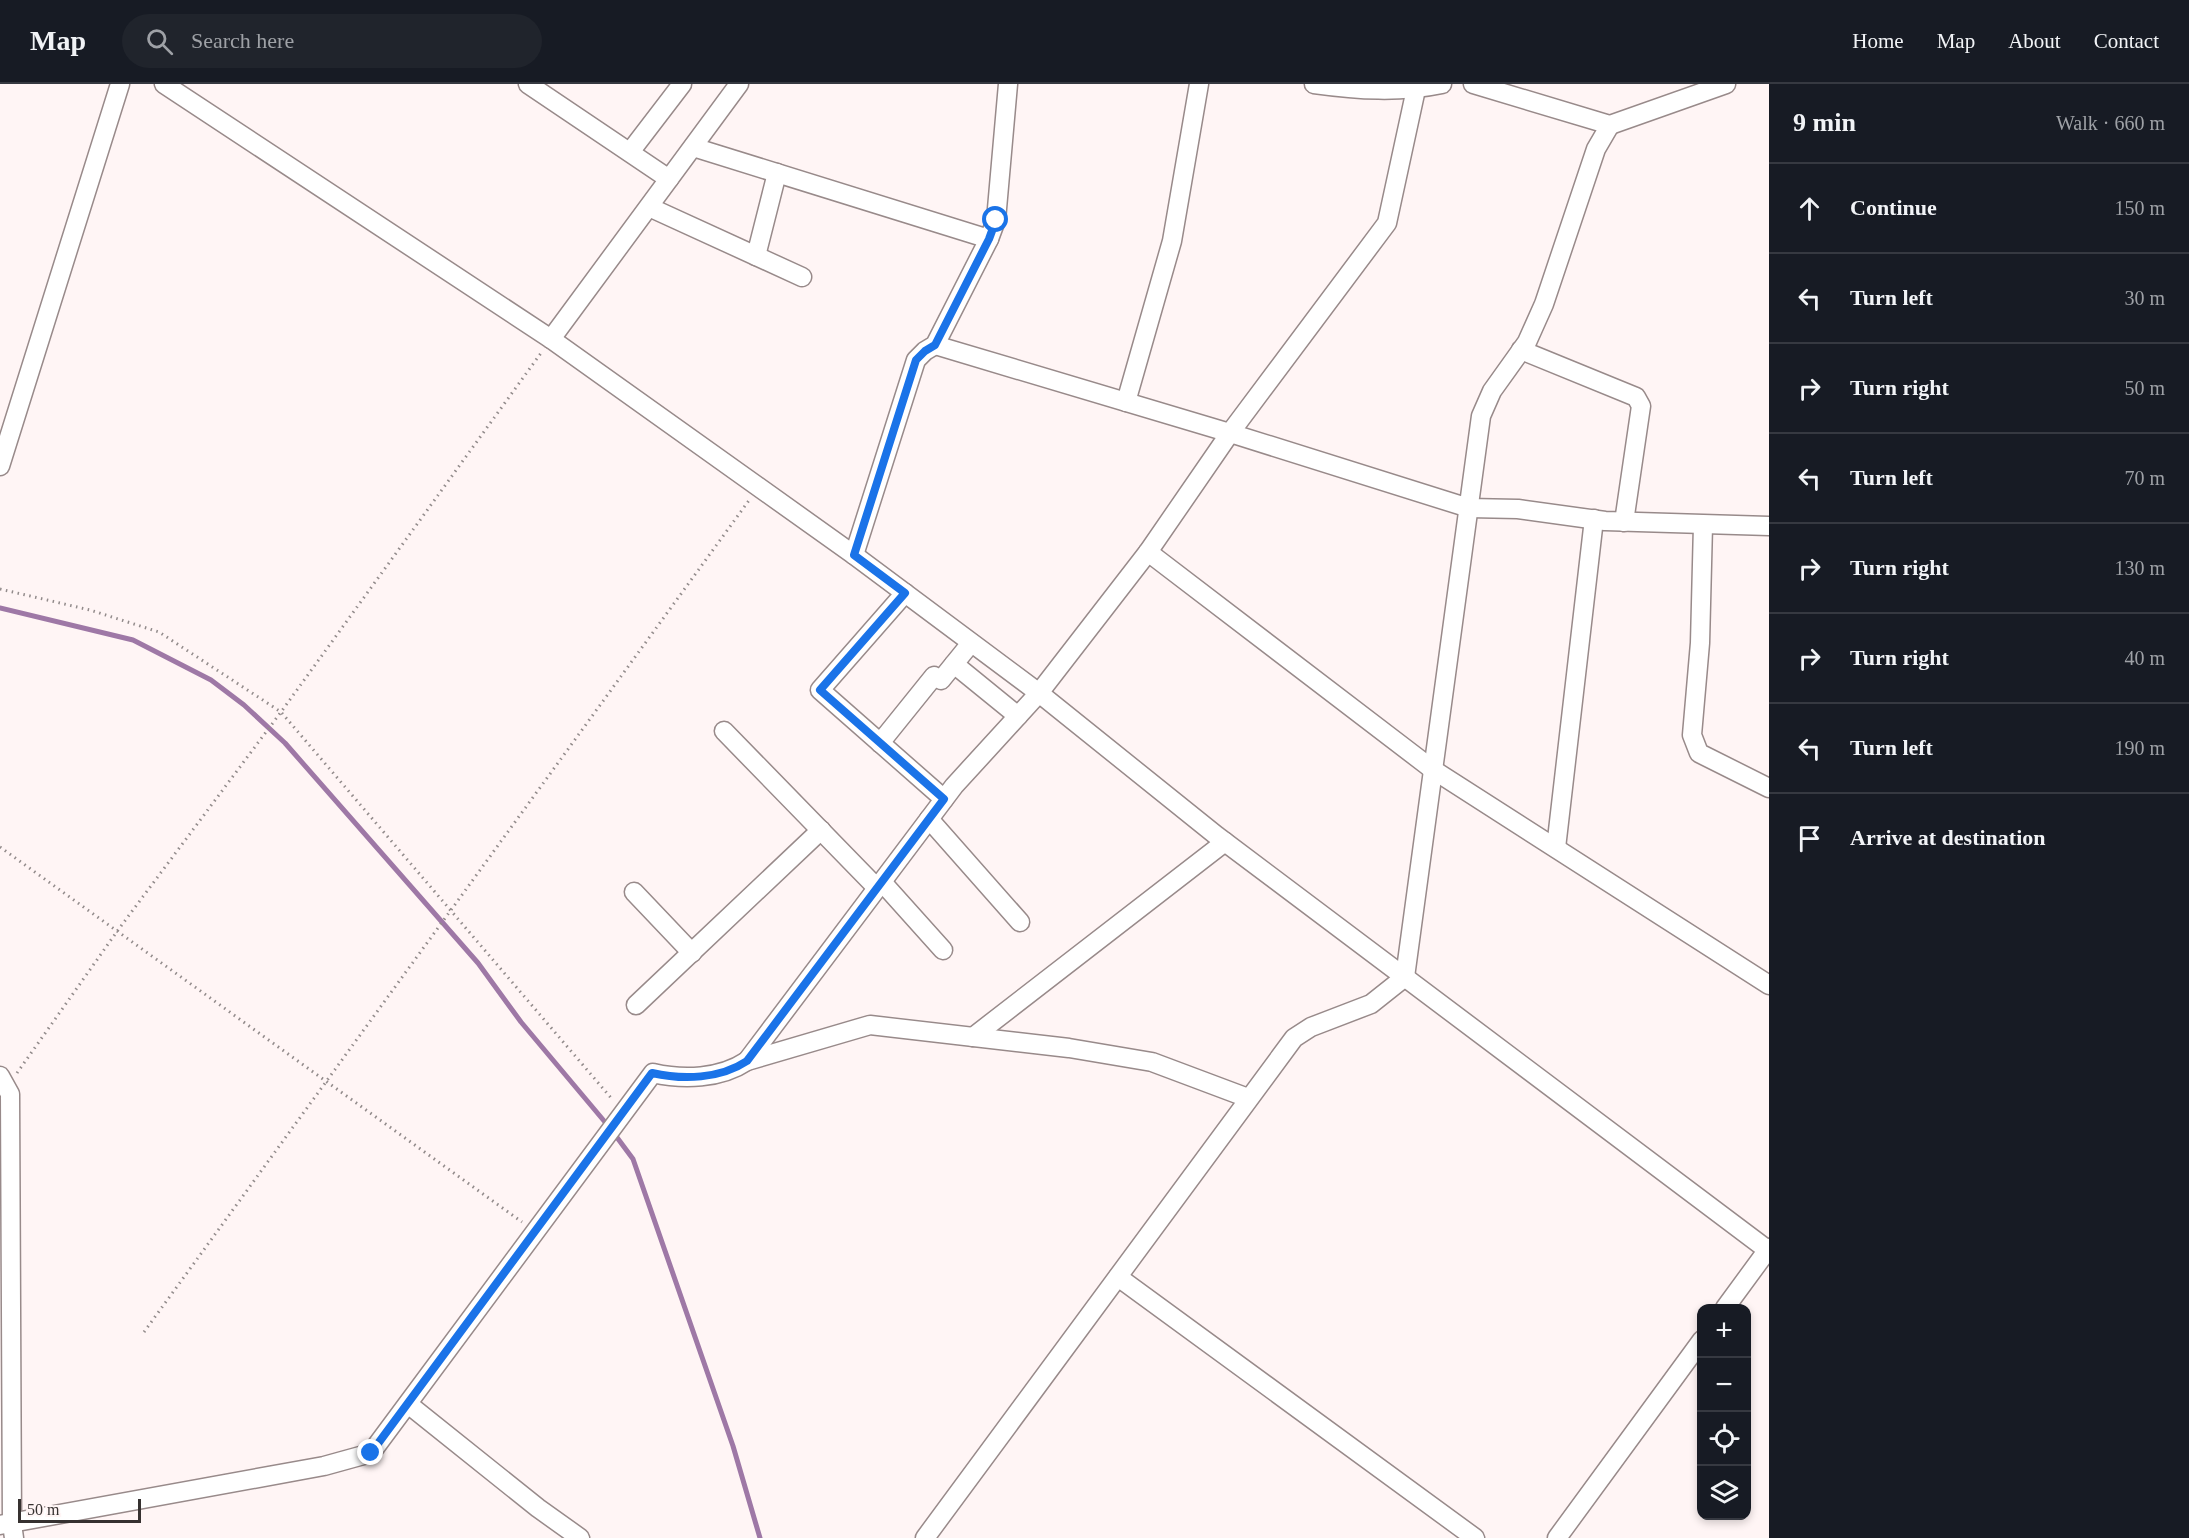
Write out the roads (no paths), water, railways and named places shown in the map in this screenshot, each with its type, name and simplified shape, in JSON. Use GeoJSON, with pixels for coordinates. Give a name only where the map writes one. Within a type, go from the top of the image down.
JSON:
{"type":"FeatureCollection","features":[{"type":"Feature","properties":{"kind":"street"},"geometry":{"type":"LineString","coordinates":[[0,466],[120,84]]}},
{"type":"Feature","properties":{"kind":"street"},"geometry":{"type":"LineString","coordinates":[[164,84],[551,339],[854,555],[1039,693],[1224,842],[1769,1249],[1728,1304]]}},
{"type":"Feature","properties":{"kind":"street"},"geometry":{"type":"LineString","coordinates":[[528,84],[669,179]]}},
{"type":"Feature","properties":{"kind":"street"},"geometry":{"type":"LineString","coordinates":[[630,152],[682,84]]}},
{"type":"Feature","properties":{"kind":"street"},"geometry":{"type":"LineString","coordinates":[[551,339],[739,84]]}},
{"type":"Feature","properties":{"kind":"street"},"geometry":{"type":"LineString","coordinates":[[854,555],[916,360],[935,345],[989,239],[997,211],[1008,84]]}},
{"type":"Feature","properties":{"kind":"street"},"geometry":{"type":"LineString","coordinates":[[1126,402],[1172,242],[1199,84]]}},
{"type":"Feature","properties":{"kind":"street"},"geometry":{"type":"LineString","coordinates":[[1314,84],[1362,90],[1416,89],[1442,84]]}},
{"type":"Feature","properties":{"kind":"street"},"geometry":{"type":"LineString","coordinates":[[1473,84],[1610,125],[1726,84]]}},
{"type":"Feature","properties":{"kind":"street"},"geometry":{"type":"LineString","coordinates":[[747,1061],[944,799],[1039,693],[1148,552],[1230,433],[1387,224],[1416,89]]}},
{"type":"Feature","properties":{"kind":"street"},"geometry":{"type":"LineString","coordinates":[[925,1538],[1294,1038],[1311,1026],[1371,1004],[1405,977],[1481,416],[1492,391],[1521,350],[1544,304],[1596,149],[1610,125]]}},
{"type":"Feature","properties":{"kind":"street"},"geometry":{"type":"LineString","coordinates":[[693,147],[989,239]]}},
{"type":"Feature","properties":{"kind":"street"},"geometry":{"type":"LineString","coordinates":[[756,256],[777,173]]}},
{"type":"Feature","properties":{"kind":"street"},"geometry":{"type":"LineString","coordinates":[[649,207],[802,277]]}},
{"type":"Feature","properties":{"kind":"street"},"geometry":{"type":"LineString","coordinates":[[935,345],[1230,433],[1469,508],[1518,509],[1624,522],[1769,526]]}},
{"type":"Feature","properties":{"kind":"street"},"geometry":{"type":"LineString","coordinates":[[1521,350],[1636,397],[1641,406],[1624,522]]}},
{"type":"Feature","properties":{"kind":"street"},"geometry":{"type":"LineString","coordinates":[[1556,848],[1594,519]]}},
{"type":"Feature","properties":{"kind":"street"},"geometry":{"type":"LineString","coordinates":[[1703,525],[1700,643],[1692,735],[1699,753],[1769,788]]}},
{"type":"Feature","properties":{"kind":"street"},"geometry":{"type":"LineString","coordinates":[[1148,552],[1432,769],[1769,985]]}},
{"type":"Feature","properties":{"kind":"street"},"geometry":{"type":"LineString","coordinates":[[905,593],[820,690],[944,799]]}},
{"type":"Feature","properties":{"kind":"street"},"geometry":{"type":"LineString","coordinates":[[880,743],[934,676],[941,680],[971,643]]}},
{"type":"Feature","properties":{"kind":"street"},"geometry":{"type":"LineString","coordinates":[[954,664],[1018,716]]}},
{"type":"Feature","properties":{"kind":"street"},"geometry":{"type":"LineString","coordinates":[[724,731],[943,950]]}},
{"type":"Feature","properties":{"kind":"street"},"geometry":{"type":"LineString","coordinates":[[929,819],[1020,922]]}},
{"type":"Feature","properties":{"kind":"street"},"geometry":{"type":"LineString","coordinates":[[636,1005],[821,830]]}},
{"type":"Feature","properties":{"kind":"street"},"geometry":{"type":"LineString","coordinates":[[973,1037],[1224,842]]}},
{"type":"Feature","properties":{"kind":"street"},"geometry":{"type":"LineString","coordinates":[[634,892],[692,953]]}},
{"type":"Feature","properties":{"kind":"street"},"geometry":{"type":"LineString","coordinates":[[3,1081],[10,1094],[9,1529],[324,1466],[371,1453],[652,1073],[668,1077],[710,1076],[736,1068],[747,1061],[870,1025],[1069,1048],[1152,1062],[1248,1098]]}},
{"type":"Feature","properties":{"kind":"street"},"geometry":{"type":"LineString","coordinates":[[1118,1277],[1475,1538]]}},
{"type":"Feature","properties":{"kind":"street"},"geometry":{"type":"LineString","coordinates":[[1557,1538],[1697,1346]]}},
{"type":"Feature","properties":{"kind":"street"},"geometry":{"type":"LineString","coordinates":[[408,1404],[538,1509],[580,1538]]}},
{"type":"Feature","properties":{"kind":"waterway"},"geometry":{"type":"LineString","coordinates":[[0,608],[133,640],[211,680],[244,705],[285,743],[478,963],[521,1022],[610,1128],[633,1159],[733,1446],[760,1538]]}}]}
